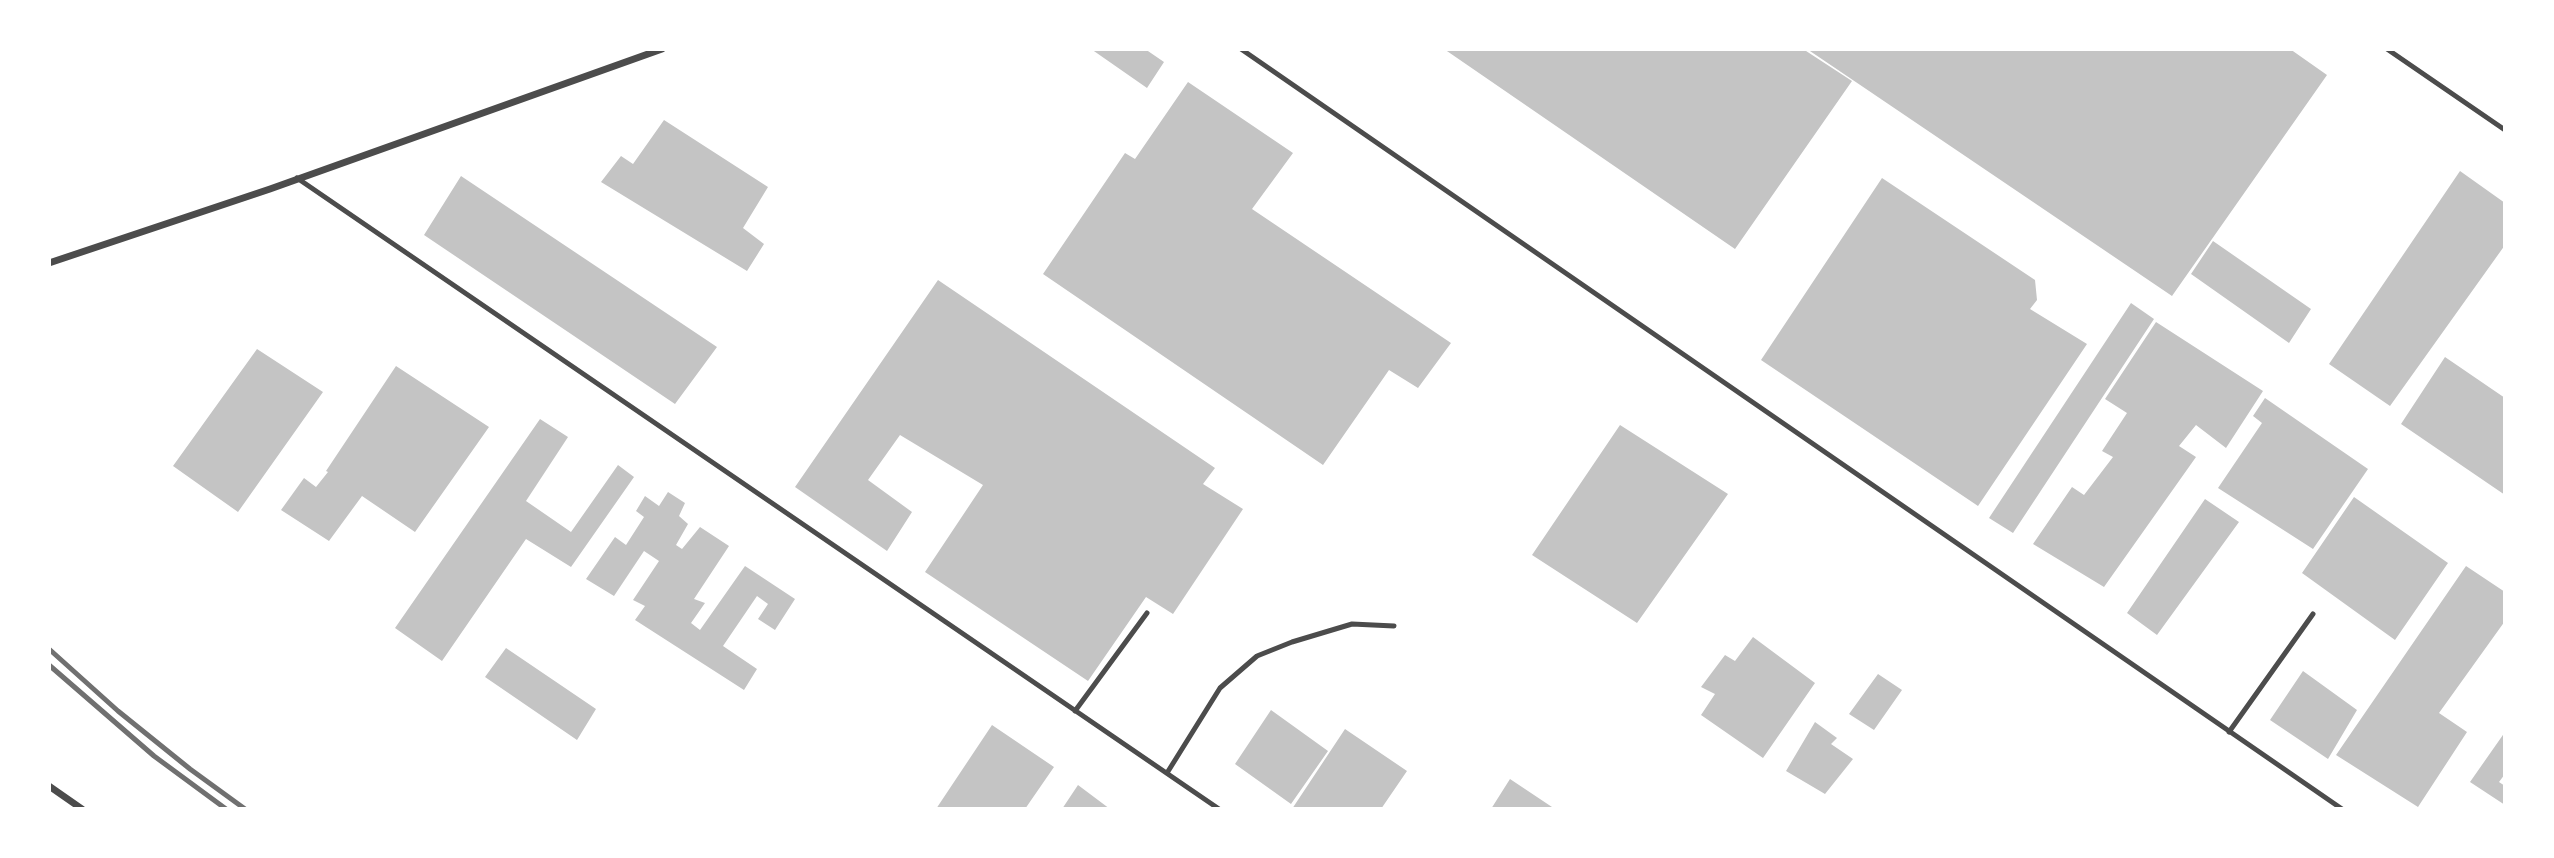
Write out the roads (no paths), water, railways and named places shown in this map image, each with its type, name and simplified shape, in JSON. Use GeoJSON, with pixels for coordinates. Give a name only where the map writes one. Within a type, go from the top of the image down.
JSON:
{"type":"FeatureCollection","features":[{"type":"Feature","properties":{"kind":"street"},"geometry":{"type":"LineString","coordinates":[[49,263],[662,49]]}},
{"type":"Feature","properties":{"kind":"street"},"geometry":{"type":"LineString","coordinates":[[49,786],[82,809]]}},
{"type":"Feature","properties":{"kind":"lane"},"geometry":{"type":"LineString","coordinates":[[1241,49],[2342,809]]}},
{"type":"Feature","properties":{"kind":"lane"},"geometry":{"type":"LineString","coordinates":[[2387,49],[2505,130]]}},
{"type":"Feature","properties":{"kind":"lane"},"geometry":{"type":"LineString","coordinates":[[297,178],[1219,809]]}},
{"type":"Feature","properties":{"kind":"lane"},"geometry":{"type":"LineString","coordinates":[[1075,711],[1147,613]]}},
{"type":"Feature","properties":{"kind":"lane"},"geometry":{"type":"LineString","coordinates":[[2229,732],[2313,614]]}},
{"type":"Feature","properties":{"kind":"lane"},"geometry":{"type":"LineString","coordinates":[[1167,773],[1220,688],[1257,656],[1292,642],[1353,624],[1394,626]]}},
{"type":"Feature","properties":{"kind":"railway"},"geometry":{"type":"LineString","coordinates":[[49,649],[118,711],[245,809]]}},
{"type":"Feature","properties":{"kind":"railway"},"geometry":{"type":"LineString","coordinates":[[49,665],[154,756],[226,809]]}}]}
